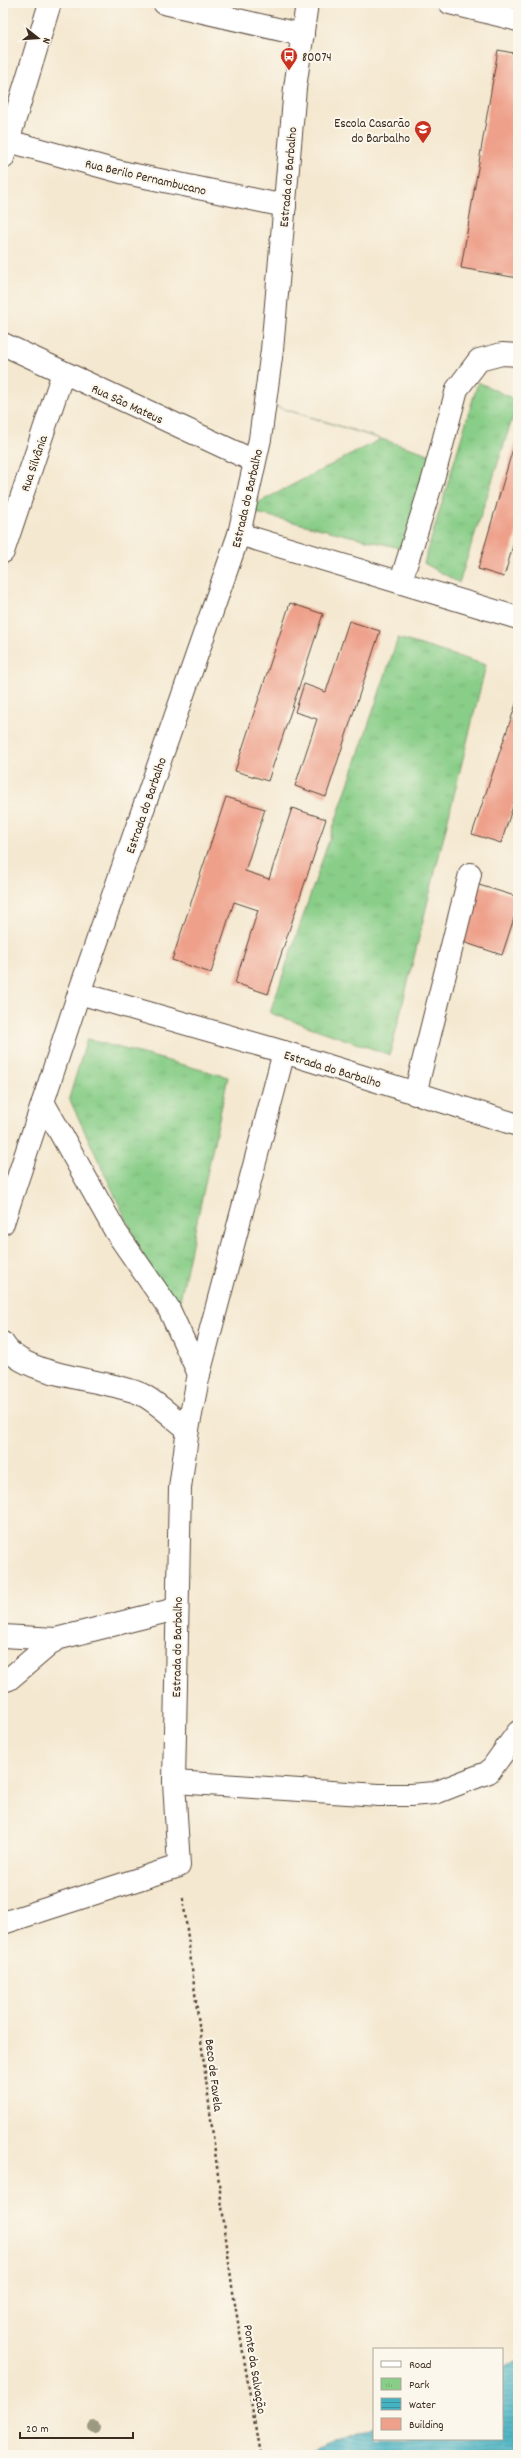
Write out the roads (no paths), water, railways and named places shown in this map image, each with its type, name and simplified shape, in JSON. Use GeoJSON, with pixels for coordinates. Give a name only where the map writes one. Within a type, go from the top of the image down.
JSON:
{"type":"FeatureCollection","features":[{"type":"Feature","properties":{"kind":"street"},"geometry":{"type":"LineString","coordinates":[[7,134],[50,3]]}},
{"type":"Feature","properties":{"kind":"street"},"geometry":{"type":"LineString","coordinates":[[164,3],[303,35]]}},
{"type":"Feature","properties":{"kind":"street","name":"Estrada do Barbalho"},"geometry":{"type":"LineString","coordinates":[[3,1222],[79,993],[239,534],[260,439],[272,350],[295,88],[307,3]]}},
{"type":"Feature","properties":{"kind":"street"},"geometry":{"type":"LineString","coordinates":[[450,3],[518,20]]}},
{"type":"Feature","properties":{"kind":"street","name":"Rua Berilo Pernambucano"},"geometry":{"type":"LineString","coordinates":[[7,134],[121,172],[285,206]]}},
{"type":"Feature","properties":{"kind":"street","name":"Rua São Mateus"},"geometry":{"type":"LineString","coordinates":[[3,344],[254,461]]}},
{"type":"Feature","properties":{"kind":"street"},"geometry":{"type":"LineString","coordinates":[[401,581],[433,480],[458,389],[479,360],[502,354],[518,355]]}},
{"type":"Feature","properties":{"kind":"street","name":"Rua Silvânia"},"geometry":{"type":"LineString","coordinates":[[3,552],[64,373]]}},
{"type":"Feature","properties":{"kind":"street"},"geometry":{"type":"LineString","coordinates":[[239,534],[401,581],[518,618]]}},
{"type":"Feature","properties":{"kind":"street"},"geometry":{"type":"LineString","coordinates":[[415,1094],[470,874]]}},
{"type":"Feature","properties":{"kind":"street","name":"Estrada do Barbalho"},"geometry":{"type":"LineString","coordinates":[[79,993],[284,1052],[518,1125]]}},
{"type":"Feature","properties":{"kind":"street","name":"Estrada do Barbalho"},"geometry":{"type":"LineString","coordinates":[[3,1923],[179,1866],[174,1782],[176,1609],[180,1488],[188,1429],[199,1374],[284,1052]]}},
{"type":"Feature","properties":{"kind":"street"},"geometry":{"type":"LineString","coordinates":[[43,1102],[116,1232],[168,1307],[199,1374]]}},
{"type":"Feature","properties":{"kind":"street"},"geometry":{"type":"LineString","coordinates":[[3,1343],[6,1349],[25,1364],[142,1394],[188,1429]]}},
{"type":"Feature","properties":{"kind":"street"},"geometry":{"type":"LineString","coordinates":[[3,1636],[56,1639],[176,1609]]}},
{"type":"Feature","properties":{"kind":"street"},"geometry":{"type":"LineString","coordinates":[[3,1681],[9,1679],[56,1639]]}},
{"type":"Feature","properties":{"kind":"street"},"geometry":{"type":"LineString","coordinates":[[174,1782],[379,1795],[410,1795],[436,1792],[489,1772],[518,1732]]}},
{"type":"Feature","properties":{"kind":"water"},"geometry":{"type":"Polygon","coordinates":[[[518,2359],[518,2455],[305,2455],[373,2427],[373,2440],[503,2440],[503,2368],[518,2359]]]}},
{"type":"Feature","properties":{"kind":"place","name":"80074"},"geometry":{"type":"Point","coordinates":[289,71]}},
{"type":"Feature","properties":{"kind":"place","name":"Escola Casarão do Barbalho"},"geometry":{"type":"Point","coordinates":[423,144]}}]}
